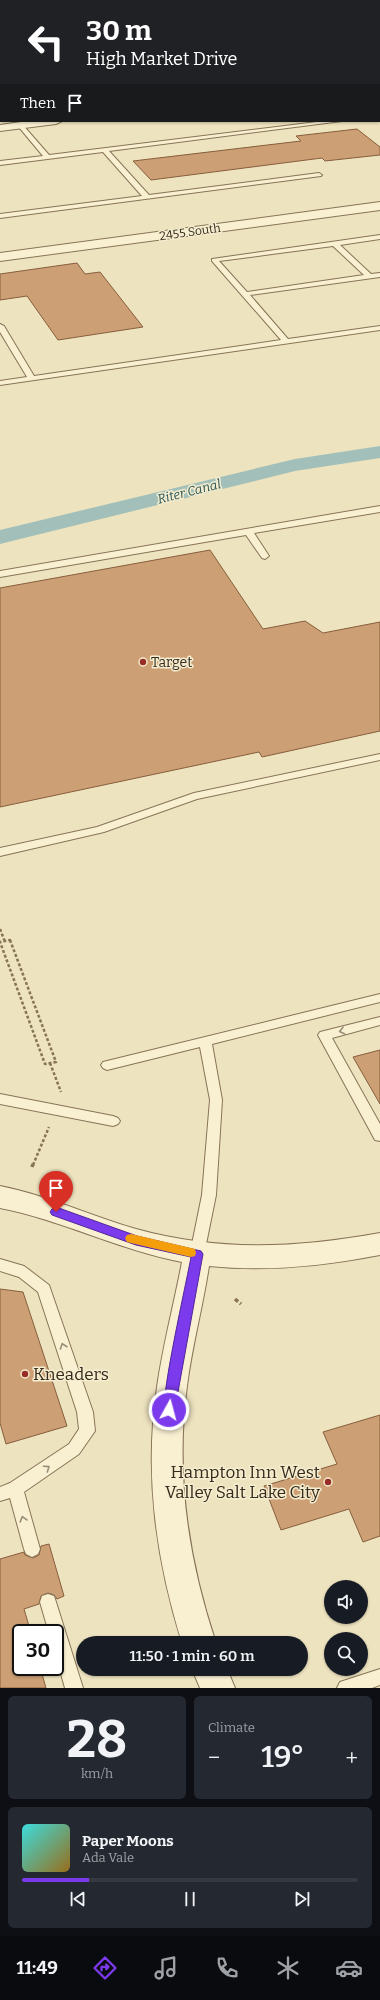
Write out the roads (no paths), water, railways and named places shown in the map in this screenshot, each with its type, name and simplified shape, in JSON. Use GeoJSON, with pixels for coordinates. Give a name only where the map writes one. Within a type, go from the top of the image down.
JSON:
{"type":"FeatureCollection","features":[{"type":"Feature","properties":{"kind":"street"},"geometry":{"type":"LineString","coordinates":[[0,128],[42,122]]}},
{"type":"Feature","properties":{"kind":"street","name":"2455 South"},"geometry":{"type":"LineString","coordinates":[[0,257],[380,206]]}},
{"type":"Feature","properties":{"kind":"street"},"geometry":{"type":"LineString","coordinates":[[0,1197],[41,1207],[136,1240],[197,1254],[228,1258],[264,1258],[311,1255],[380,1244]]}},
{"type":"Feature","properties":{"kind":"street"},"geometry":{"type":"LineString","coordinates":[[197,1254],[172,1385],[166,1463],[167,1506],[173,1547],[182,1588],[197,1636]]}},
{"type":"Feature","properties":{"kind":"street"},"geometry":{"type":"LineString","coordinates":[[213,1676],[218,1688]]}},
{"type":"Feature","properties":{"kind":"lane"},"geometry":{"type":"LineString","coordinates":[[0,163],[331,122]]}},
{"type":"Feature","properties":{"kind":"lane"},"geometry":{"type":"LineString","coordinates":[[28,123],[47,157]]}},
{"type":"Feature","properties":{"kind":"lane"},"geometry":{"type":"LineString","coordinates":[[105,150],[147,197]]}},
{"type":"Feature","properties":{"kind":"lane"},"geometry":{"type":"LineString","coordinates":[[0,216],[319,175]]}},
{"type":"Feature","properties":{"kind":"lane"},"geometry":{"type":"LineString","coordinates":[[286,342],[214,260],[380,237]]}},
{"type":"Feature","properties":{"kind":"lane"},"geometry":{"type":"LineString","coordinates":[[334,244],[370,277]]}},
{"type":"Feature","properties":{"kind":"lane"},"geometry":{"type":"LineString","coordinates":[[245,294],[380,275]]}},
{"type":"Feature","properties":{"kind":"lane"},"geometry":{"type":"LineString","coordinates":[[0,326],[32,379]]}},
{"type":"Feature","properties":{"kind":"lane"},"geometry":{"type":"LineString","coordinates":[[0,384],[380,328]]}},
{"type":"Feature","properties":{"kind":"lane"},"geometry":{"type":"LineString","coordinates":[[0,574],[380,509]]}},
{"type":"Feature","properties":{"kind":"lane"},"geometry":{"type":"LineString","coordinates":[[248,531],[266,556]]}},
{"type":"Feature","properties":{"kind":"lane"},"geometry":{"type":"LineString","coordinates":[[0,852],[100,830],[194,796],[380,757]]}},
{"type":"Feature","properties":{"kind":"lane"},"geometry":{"type":"LineString","coordinates":[[107,1065],[380,998]]}},
{"type":"Feature","properties":{"kind":"lane"},"geometry":{"type":"LineString","coordinates":[[380,1021],[324,1035],[380,1136]]}},
{"type":"Feature","properties":{"kind":"lane"},"geometry":{"type":"LineString","coordinates":[[197,1254],[209,1195],[216,1100],[205,1040]]}},
{"type":"Feature","properties":{"kind":"lane"},"geometry":{"type":"LineString","coordinates":[[0,1099],[113,1122]]}},
{"type":"Feature","properties":{"kind":"lane"},"geometry":{"type":"LineString","coordinates":[[0,1265],[10,1266],[30,1275],[44,1289],[85,1412],[87,1431],[74,1449],[7,1492],[32,1549]]}},
{"type":"Feature","properties":{"kind":"lane"},"geometry":{"type":"LineString","coordinates":[[48,1602],[74,1688]]}},
{"type":"Feature","properties":{"kind":"lane"},"geometry":{"type":"LineString","coordinates":[[346,1688],[380,1677]]}},
{"type":"Feature","properties":{"kind":"waterway","name":"Riter Canal"},"geometry":{"type":"LineString","coordinates":[[0,537],[295,465],[380,452]]}},
{"type":"Feature","properties":{"kind":"place","name":"Target"},"geometry":{"type":"Point","coordinates":[143,662]}},
{"type":"Feature","properties":{"kind":"place","name":"Kneaders"},"geometry":{"type":"Point","coordinates":[25,1374]}},
{"type":"Feature","properties":{"kind":"place","name":"Hampton Inn West Valley Salt Lake City"},"geometry":{"type":"Point","coordinates":[328,1482]}}]}
